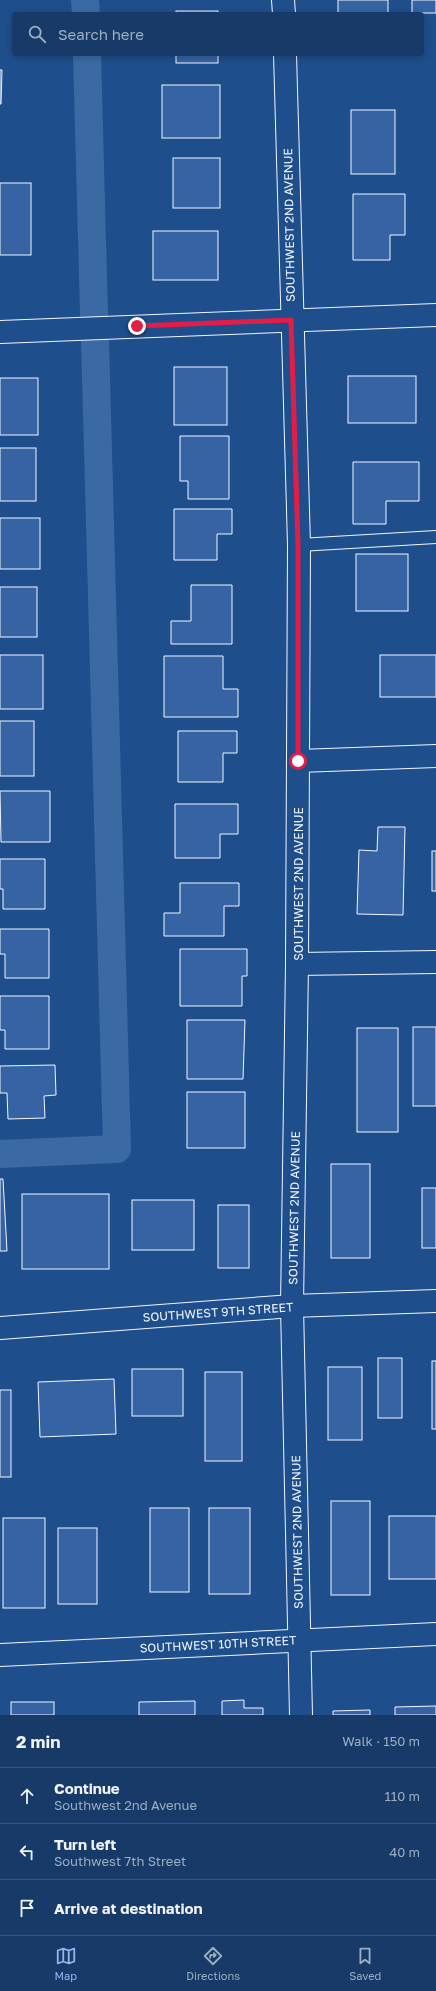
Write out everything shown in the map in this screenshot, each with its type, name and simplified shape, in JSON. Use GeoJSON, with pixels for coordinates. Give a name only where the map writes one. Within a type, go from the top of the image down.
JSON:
{"type":"FeatureCollection","features":[{"type":"Feature","properties":{"kind":"street"},"geometry":{"type":"LineString","coordinates":[[283,0],[284,12]]}},
{"type":"Feature","properties":{"kind":"street","name":"SOUTHWEST 2ND AVENUE"},"geometry":{"type":"LineString","coordinates":[[285,56],[298,544],[297,964],[292,1306],[300,1715]]}},
{"type":"Feature","properties":{"kind":"street"},"geometry":{"type":"LineString","coordinates":[[0,332],[436,315]]}},
{"type":"Feature","properties":{"kind":"street"},"geometry":{"type":"LineString","coordinates":[[298,761],[436,756]]}},
{"type":"Feature","properties":{"kind":"street"},"geometry":{"type":"LineString","coordinates":[[297,964],[436,962]]}},
{"type":"Feature","properties":{"kind":"street","name":"SOUTHWEST 9TH STREET"},"geometry":{"type":"LineString","coordinates":[[0,1328],[292,1306],[436,1301]]}},
{"type":"Feature","properties":{"kind":"street","name":"SOUTHWEST 10TH STREET"},"geometry":{"type":"LineString","coordinates":[[0,1655],[436,1634]]}},
{"type":"Feature","properties":{"kind":"lane"},"geometry":{"type":"LineString","coordinates":[[298,544],[436,537]]}},
{"type":"Feature","properties":{"kind":"building"},"geometry":{"type":"Polygon","coordinates":[[[338,0],[388,0],[388,12],[338,12],[338,0]]]}},
{"type":"Feature","properties":{"kind":"building"},"geometry":{"type":"Polygon","coordinates":[[[412,0],[436,0],[436,13],[412,12],[412,0]]]}},
{"type":"Feature","properties":{"kind":"building"},"geometry":{"type":"Polygon","coordinates":[[[176,11],[218,11],[218,12],[176,11]]]}},
{"type":"Feature","properties":{"kind":"building"},"geometry":{"type":"Polygon","coordinates":[[[176,56],[218,56],[218,63],[176,63],[176,56]]]}},
{"type":"Feature","properties":{"kind":"building"},"geometry":{"type":"Polygon","coordinates":[[[0,70],[2,70],[1,104],[0,104],[0,70]]]}},
{"type":"Feature","properties":{"kind":"building"},"geometry":{"type":"Polygon","coordinates":[[[162,85],[220,85],[220,138],[162,138],[162,85]]]}},
{"type":"Feature","properties":{"kind":"building"},"geometry":{"type":"Polygon","coordinates":[[[351,110],[395,110],[395,174],[351,174],[351,110]]]}},
{"type":"Feature","properties":{"kind":"building"},"geometry":{"type":"Polygon","coordinates":[[[173,158],[220,158],[220,208],[173,208],[173,158]]]}},
{"type":"Feature","properties":{"kind":"building"},"geometry":{"type":"Polygon","coordinates":[[[0,183],[31,183],[31,255],[0,255],[0,183]]]}},
{"type":"Feature","properties":{"kind":"building"},"geometry":{"type":"Polygon","coordinates":[[[353,194],[405,194],[405,235],[390,235],[390,260],[353,260],[353,194]]]}},
{"type":"Feature","properties":{"kind":"building"},"geometry":{"type":"Polygon","coordinates":[[[153,231],[218,231],[218,280],[153,280],[153,231]]]}},
{"type":"Feature","properties":{"kind":"building"},"geometry":{"type":"Polygon","coordinates":[[[174,367],[227,367],[227,425],[174,425],[174,367]]]}},
{"type":"Feature","properties":{"kind":"building"},"geometry":{"type":"Polygon","coordinates":[[[348,376],[416,376],[416,423],[348,423],[348,376]]]}},
{"type":"Feature","properties":{"kind":"building"},"geometry":{"type":"Polygon","coordinates":[[[0,378],[38,378],[38,435],[0,435],[0,378]]]}},
{"type":"Feature","properties":{"kind":"building"},"geometry":{"type":"Polygon","coordinates":[[[180,436],[229,436],[229,499],[188,499],[188,481],[180,481],[180,436]]]}},
{"type":"Feature","properties":{"kind":"building"},"geometry":{"type":"Polygon","coordinates":[[[0,448],[36,448],[36,501],[0,501],[0,448]]]}},
{"type":"Feature","properties":{"kind":"building"},"geometry":{"type":"Polygon","coordinates":[[[353,462],[419,462],[419,501],[386,501],[386,524],[353,524],[353,462]]]}},
{"type":"Feature","properties":{"kind":"building"},"geometry":{"type":"Polygon","coordinates":[[[174,509],[232,509],[232,534],[217,534],[217,560],[174,560],[174,509]]]}},
{"type":"Feature","properties":{"kind":"building"},"geometry":{"type":"Polygon","coordinates":[[[0,518],[40,518],[40,569],[0,569],[0,518]]]}},
{"type":"Feature","properties":{"kind":"building"},"geometry":{"type":"Polygon","coordinates":[[[356,554],[408,554],[408,611],[356,611],[356,554]]]}},
{"type":"Feature","properties":{"kind":"building"},"geometry":{"type":"Polygon","coordinates":[[[191,585],[232,585],[232,644],[171,644],[171,621],[191,621],[191,585]]]}},
{"type":"Feature","properties":{"kind":"building"},"geometry":{"type":"Polygon","coordinates":[[[0,587],[37,587],[37,637],[0,637],[0,587]]]}},
{"type":"Feature","properties":{"kind":"building"},"geometry":{"type":"Polygon","coordinates":[[[0,655],[43,655],[43,709],[0,709],[0,655]]]}},
{"type":"Feature","properties":{"kind":"building"},"geometry":{"type":"Polygon","coordinates":[[[380,655],[436,655],[436,697],[380,697],[380,655]]]}},
{"type":"Feature","properties":{"kind":"building"},"geometry":{"type":"Polygon","coordinates":[[[164,656],[223,656],[223,689],[238,689],[238,717],[164,717],[164,656]]]}},
{"type":"Feature","properties":{"kind":"building"},"geometry":{"type":"Polygon","coordinates":[[[0,721],[34,721],[34,776],[0,776],[0,721]]]}},
{"type":"Feature","properties":{"kind":"building"},"geometry":{"type":"Polygon","coordinates":[[[178,731],[237,731],[237,753],[223,753],[223,782],[178,782],[178,731]]]}},
{"type":"Feature","properties":{"kind":"building"},"geometry":{"type":"Polygon","coordinates":[[[0,791],[50,791],[50,842],[1,842],[0,791]]]}},
{"type":"Feature","properties":{"kind":"building"},"geometry":{"type":"Polygon","coordinates":[[[175,804],[238,804],[238,834],[220,834],[220,858],[175,858],[175,804]]]}},
{"type":"Feature","properties":{"kind":"building"},"geometry":{"type":"Polygon","coordinates":[[[378,827],[405,827],[403,915],[357,914],[359,850],[377,851],[378,827]]]}},
{"type":"Feature","properties":{"kind":"building"},"geometry":{"type":"Polygon","coordinates":[[[432,851],[436,851],[436,891],[432,891],[432,851]]]}},
{"type":"Feature","properties":{"kind":"building"},"geometry":{"type":"Polygon","coordinates":[[[0,859],[45,859],[45,909],[3,909],[3,889],[0,889],[0,859]]]}},
{"type":"Feature","properties":{"kind":"building"},"geometry":{"type":"Polygon","coordinates":[[[180,883],[239,883],[239,906],[224,906],[224,936],[164,936],[164,913],[180,913],[180,883]]]}},
{"type":"Feature","properties":{"kind":"building"},"geometry":{"type":"Polygon","coordinates":[[[0,929],[49,929],[49,978],[5,978],[5,954],[0,954],[0,929]]]}},
{"type":"Feature","properties":{"kind":"building"},"geometry":{"type":"Polygon","coordinates":[[[180,949],[247,949],[247,976],[242,976],[242,1006],[180,1006],[180,949]]]}},
{"type":"Feature","properties":{"kind":"building"},"geometry":{"type":"Polygon","coordinates":[[[0,996],[49,996],[49,1049],[5,1049],[5,1030],[0,1030],[0,996]]]}},
{"type":"Feature","properties":{"kind":"building"},"geometry":{"type":"Polygon","coordinates":[[[187,1020],[245,1020],[243,1079],[187,1079],[187,1020]]]}},
{"type":"Feature","properties":{"kind":"building"},"geometry":{"type":"Polygon","coordinates":[[[413,1027],[436,1027],[436,1106],[413,1106],[413,1027]]]}},
{"type":"Feature","properties":{"kind":"building"},"geometry":{"type":"Polygon","coordinates":[[[357,1028],[398,1028],[398,1132],[357,1132],[357,1028]]]}},
{"type":"Feature","properties":{"kind":"building"},"geometry":{"type":"Polygon","coordinates":[[[55,1065],[56,1095],[44,1096],[45,1118],[8,1119],[7,1093],[0,1093],[0,1066],[55,1065]]]}},
{"type":"Feature","properties":{"kind":"building"},"geometry":{"type":"Polygon","coordinates":[[[187,1092],[245,1092],[245,1148],[187,1148],[187,1092]]]}},
{"type":"Feature","properties":{"kind":"building"},"geometry":{"type":"Polygon","coordinates":[[[331,1164],[370,1164],[370,1258],[331,1258],[331,1164]]]}},
{"type":"Feature","properties":{"kind":"building"},"geometry":{"type":"Polygon","coordinates":[[[0,1179],[3,1179],[7,1251],[0,1251],[0,1179]]]}},
{"type":"Feature","properties":{"kind":"building"},"geometry":{"type":"Polygon","coordinates":[[[422,1188],[436,1188],[436,1248],[422,1248],[422,1188]]]}},
{"type":"Feature","properties":{"kind":"building"},"geometry":{"type":"Polygon","coordinates":[[[22,1194],[109,1194],[109,1269],[22,1269],[22,1194]]]}},
{"type":"Feature","properties":{"kind":"building"},"geometry":{"type":"Polygon","coordinates":[[[132,1200],[194,1200],[194,1250],[132,1250],[132,1200]]]}},
{"type":"Feature","properties":{"kind":"building"},"geometry":{"type":"Polygon","coordinates":[[[218,1205],[249,1205],[249,1268],[218,1268],[218,1205]]]}},
{"type":"Feature","properties":{"kind":"building"},"geometry":{"type":"Polygon","coordinates":[[[378,1358],[402,1358],[402,1418],[378,1418],[378,1358]]]}},
{"type":"Feature","properties":{"kind":"building"},"geometry":{"type":"Polygon","coordinates":[[[432,1361],[436,1361],[436,1429],[432,1429],[432,1361]]]}},
{"type":"Feature","properties":{"kind":"building"},"geometry":{"type":"Polygon","coordinates":[[[328,1367],[362,1367],[362,1440],[328,1440],[328,1367]]]}},
{"type":"Feature","properties":{"kind":"building"},"geometry":{"type":"Polygon","coordinates":[[[132,1369],[183,1369],[183,1416],[132,1416],[132,1369]]]}},
{"type":"Feature","properties":{"kind":"building"},"geometry":{"type":"Polygon","coordinates":[[[205,1372],[242,1372],[242,1461],[205,1461],[205,1372]]]}},
{"type":"Feature","properties":{"kind":"building"},"geometry":{"type":"Polygon","coordinates":[[[114,1379],[116,1434],[40,1437],[38,1382],[114,1379]]]}},
{"type":"Feature","properties":{"kind":"building"},"geometry":{"type":"Polygon","coordinates":[[[0,1390],[11,1390],[11,1477],[0,1477],[0,1390]]]}},
{"type":"Feature","properties":{"kind":"building"},"geometry":{"type":"Polygon","coordinates":[[[331,1501],[370,1501],[370,1595],[331,1595],[331,1501]]]}},
{"type":"Feature","properties":{"kind":"building"},"geometry":{"type":"Polygon","coordinates":[[[150,1508],[189,1508],[189,1592],[150,1592],[150,1508]]]}},
{"type":"Feature","properties":{"kind":"building"},"geometry":{"type":"Polygon","coordinates":[[[209,1508],[250,1508],[250,1594],[209,1594],[209,1508]]]}},
{"type":"Feature","properties":{"kind":"building"},"geometry":{"type":"Polygon","coordinates":[[[389,1516],[436,1516],[436,1579],[389,1579],[389,1516]]]}},
{"type":"Feature","properties":{"kind":"building"},"geometry":{"type":"Polygon","coordinates":[[[3,1518],[45,1518],[45,1608],[3,1608],[3,1518]]]}},
{"type":"Feature","properties":{"kind":"building"},"geometry":{"type":"Polygon","coordinates":[[[58,1528],[97,1528],[97,1604],[58,1604],[58,1528]]]}},
{"type":"Feature","properties":{"kind":"building"},"geometry":{"type":"Polygon","coordinates":[[[244,1700],[244,1708],[263,1708],[263,1715],[222,1715],[222,1701],[244,1700]]]}},
{"type":"Feature","properties":{"kind":"building"},"geometry":{"type":"Polygon","coordinates":[[[195,1701],[195,1715],[139,1715],[139,1702],[195,1701]]]}},
{"type":"Feature","properties":{"kind":"building"},"geometry":{"type":"Polygon","coordinates":[[[11,1702],[54,1702],[54,1715],[11,1715],[11,1702]]]}},
{"type":"Feature","properties":{"kind":"building"},"geometry":{"type":"Polygon","coordinates":[[[436,1706],[436,1715],[395,1715],[395,1707],[436,1706]]]}},
{"type":"Feature","properties":{"kind":"building"},"geometry":{"type":"Polygon","coordinates":[[[370,1710],[370,1715],[333,1715],[333,1711],[370,1710]]]}},
{"type":"Feature","properties":{"kind":"waterway"},"geometry":{"type":"LineString","coordinates":[[85,0],[86,12]]}},
{"type":"Feature","properties":{"kind":"waterway"},"geometry":{"type":"LineString","coordinates":[[87,56],[94,314]]}},
{"type":"Feature","properties":{"kind":"waterway"},"geometry":{"type":"LineString","coordinates":[[0,1154],[117,1149],[95,340]]}},
{"type":"Feature","properties":{"kind":"route"},"geometry":{"type":"LineString","coordinates":[[137,326],[291,320],[298,544],[298,761]]}}]}
